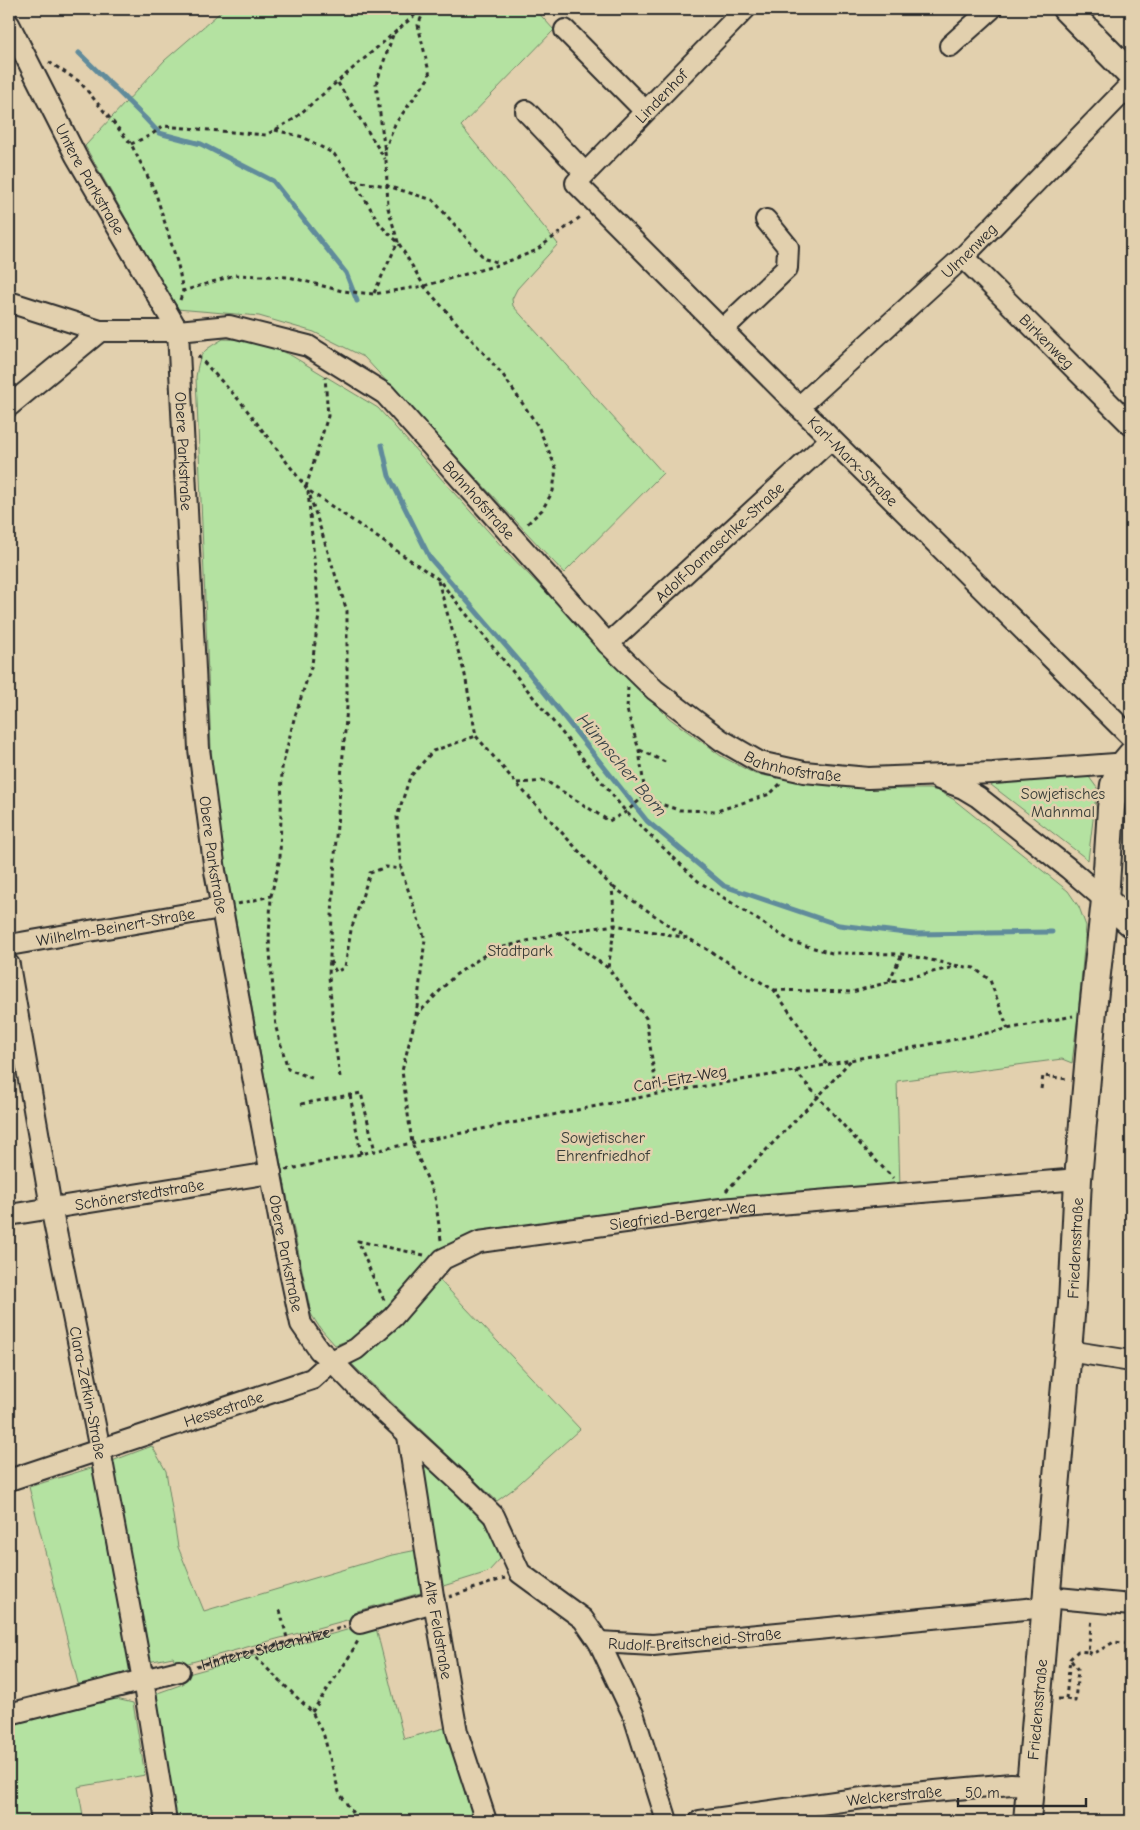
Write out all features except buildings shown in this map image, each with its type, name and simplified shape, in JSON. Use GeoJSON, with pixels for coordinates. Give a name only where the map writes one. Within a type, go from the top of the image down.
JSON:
{"type":"FeatureCollection","features":[{"type":"Feature","properties":{"kind":"main road"},"geometry":{"type":"LineString","coordinates":[[1066,9],[1131,75]]}},
{"type":"Feature","properties":{"kind":"main road","name":"Friedensstraße"},"geometry":{"type":"LineString","coordinates":[[1027,1821],[1068,1351],[1086,1081],[1105,900],[1112,800],[1114,786],[1126,761]]}},
{"type":"Feature","properties":{"kind":"main road"},"geometry":{"type":"LineString","coordinates":[[1105,900],[1131,923]]}},
{"type":"Feature","properties":{"kind":"street","name":"Lindenhof"},"geometry":{"type":"LineString","coordinates":[[581,178],[745,9]]}},
{"type":"Feature","properties":{"kind":"street"},"geometry":{"type":"LineString","coordinates":[[950,46],[991,9]]}},
{"type":"Feature","properties":{"kind":"street","name":"Untere Parkstraße"},"geometry":{"type":"LineString","coordinates":[[9,24],[76,156],[178,331]]}},
{"type":"Feature","properties":{"kind":"street"},"geometry":{"type":"LineString","coordinates":[[565,30],[645,112]]}},
{"type":"Feature","properties":{"kind":"street","name":"Ulmenweg"},"geometry":{"type":"LineString","coordinates":[[799,407],[963,257],[1131,84]]}},
{"type":"Feature","properties":{"kind":"street","name":"Karl-Marx-Straße"},"geometry":{"type":"LineString","coordinates":[[526,111],[581,178],[598,205],[1131,737]]}},
{"type":"Feature","properties":{"kind":"street"},"geometry":{"type":"LineString","coordinates":[[722,330],[787,268],[788,247],[766,220]]}},
{"type":"Feature","properties":{"kind":"street","name":"Birkenweg"},"geometry":{"type":"LineString","coordinates":[[963,257],[1131,425]]}},
{"type":"Feature","properties":{"kind":"street","name":"Bahnhofstraße"},"geometry":{"type":"LineString","coordinates":[[9,302],[100,331],[178,331],[230,326],[308,346],[323,355],[385,394],[629,667],[655,690],[720,740],[759,762],[804,772],[868,778],[1053,769],[1115,764],[1126,761]]}},
{"type":"Feature","properties":{"kind":"street"},"geometry":{"type":"LineString","coordinates":[[9,406],[100,331]]}},
{"type":"Feature","properties":{"kind":"street","name":"Obere Parkstraße"},"geometry":{"type":"LineString","coordinates":[[178,331],[199,749],[215,871],[301,1324],[319,1350],[332,1361]]}},
{"type":"Feature","properties":{"kind":"street","name":"Adolf-Damaschke-Straße"},"geometry":{"type":"LineString","coordinates":[[608,644],[831,438]]}},
{"type":"Feature","properties":{"kind":"street","name":"Bahnhofstraße"},"geometry":{"type":"LineString","coordinates":[[933,776],[963,788],[978,797],[1068,868],[1105,900]]}},
{"type":"Feature","properties":{"kind":"street","name":"Wilhelm-Beinert-Straße"},"geometry":{"type":"LineString","coordinates":[[9,945],[221,908]]}},
{"type":"Feature","properties":{"kind":"street","name":"Clara-Zetkin-Straße"},"geometry":{"type":"LineString","coordinates":[[9,965],[51,1207],[100,1450],[143,1680],[166,1821]]}},
{"type":"Feature","properties":{"kind":"street","name":"Schönerstedtstraße"},"geometry":{"type":"LineString","coordinates":[[9,1215],[271,1173]]}},
{"type":"Feature","properties":{"kind":"street","name":"Siegfried-Berger-Weg"},"geometry":{"type":"LineString","coordinates":[[332,1361],[356,1349],[393,1317],[443,1259],[479,1242],[707,1210],[1078,1179]]}},
{"type":"Feature","properties":{"kind":"street"},"geometry":{"type":"LineString","coordinates":[[1068,1351],[1131,1360]]}},
{"type":"Feature","properties":{"kind":"street"},"geometry":{"type":"LineString","coordinates":[[332,1361],[408,1436],[494,1516],[520,1574]]}},
{"type":"Feature","properties":{"kind":"street","name":"Hessestraße"},"geometry":{"type":"LineString","coordinates":[[9,1480],[312,1379],[332,1361]]}},
{"type":"Feature","properties":{"kind":"street","name":"Alte Feldstraße"},"geometry":{"type":"LineString","coordinates":[[408,1436],[457,1732],[486,1821]]}},
{"type":"Feature","properties":{"kind":"street","name":"Rudolf-Breitscheid-Straße"},"geometry":{"type":"LineString","coordinates":[[520,1574],[583,1619],[599,1642],[653,1645],[1046,1602]]}},
{"type":"Feature","properties":{"kind":"street"},"geometry":{"type":"LineString","coordinates":[[365,1621],[434,1602]]}},
{"type":"Feature","properties":{"kind":"street"},"geometry":{"type":"LineString","coordinates":[[1046,1602],[1094,1602],[1131,1605]]}},
{"type":"Feature","properties":{"kind":"street"},"geometry":{"type":"LineString","coordinates":[[599,1642],[634,1716],[667,1821]]}},
{"type":"Feature","properties":{"kind":"street","name":"Hintere Siebenhitze"},"geometry":{"type":"LineString","coordinates":[[9,1714],[179,1671]]}},
{"type":"Feature","properties":{"kind":"street","name":"Welckerstraße"},"geometry":{"type":"LineString","coordinates":[[700,1821],[870,1797],[1029,1784]]}},
{"type":"Feature","properties":{"kind":"path"},"geometry":{"type":"LineString","coordinates":[[130,144],[151,135],[163,126],[266,135],[294,119],[338,83],[394,32],[424,9]]}},
{"type":"Feature","properties":{"kind":"path"},"geometry":{"type":"LineString","coordinates":[[385,151],[395,124],[430,76],[418,25],[424,9]]}},
{"type":"Feature","properties":{"kind":"path"},"geometry":{"type":"LineString","coordinates":[[394,32],[376,84],[386,160],[388,208],[398,242],[424,286],[503,374],[538,426],[556,468],[553,491],[546,504],[521,530]]}},
{"type":"Feature","properties":{"kind":"path"},"geometry":{"type":"LineString","coordinates":[[23,52],[48,62],[80,82],[130,144],[155,191],[178,265],[184,291],[177,309],[178,331]]}},
{"type":"Feature","properties":{"kind":"path"},"geometry":{"type":"LineString","coordinates":[[338,83],[386,160]]}},
{"type":"Feature","properties":{"kind":"path"},"geometry":{"type":"LineString","coordinates":[[275,130],[303,137],[334,154],[354,181],[381,226],[398,242]]}},
{"type":"Feature","properties":{"kind":"path"},"geometry":{"type":"LineString","coordinates":[[354,181],[387,186],[434,200],[485,259],[501,264]]}},
{"type":"Feature","properties":{"kind":"path"},"geometry":{"type":"LineString","coordinates":[[184,291],[235,275],[289,277],[342,290],[374,294],[424,286],[501,264],[535,251],[598,205]]}},
{"type":"Feature","properties":{"kind":"path"},"geometry":{"type":"LineString","coordinates":[[374,294],[398,242]]}},
{"type":"Feature","properties":{"kind":"path"},"geometry":{"type":"LineString","coordinates":[[194,351],[240,401],[307,489],[438,579],[626,812],[698,881],[792,942],[832,953],[902,954],[974,968],[990,980],[1008,1029]]}},
{"type":"Feature","properties":{"kind":"path"},"geometry":{"type":"LineString","coordinates":[[314,1079],[288,1069],[276,1028],[269,938],[271,896],[280,858],[282,768],[294,719],[312,664],[320,615],[307,489],[328,416],[323,355]]}},
{"type":"Feature","properties":{"kind":"path"},"geometry":{"type":"LineString","coordinates":[[307,489],[347,611],[347,707],[336,837],[329,976],[334,1036],[340,1077]]}},
{"type":"Feature","properties":{"kind":"path"},"geometry":{"type":"LineString","coordinates":[[438,579],[464,675],[476,736],[516,783],[612,887],[688,938],[774,990],[827,1065]]}},
{"type":"Feature","properties":{"kind":"path"},"geometry":{"type":"LineString","coordinates":[[629,667],[627,710],[639,750],[644,787],[650,800]]}},
{"type":"Feature","properties":{"kind":"path"},"geometry":{"type":"LineString","coordinates":[[393,1317],[372,1275],[358,1241],[443,1259],[435,1197],[412,1143],[402,1072],[416,1016],[425,939],[401,869],[398,817],[410,777],[433,751],[476,736]]}},
{"type":"Feature","properties":{"kind":"path"},"geometry":{"type":"LineString","coordinates":[[639,750],[665,762]]}},
{"type":"Feature","properties":{"kind":"path"},"geometry":{"type":"LineString","coordinates":[[642,798],[679,810],[717,811],[770,794],[785,779]]}},
{"type":"Feature","properties":{"kind":"path"},"geometry":{"type":"LineString","coordinates":[[516,783],[546,781],[609,821],[626,812],[642,798],[644,787]]}},
{"type":"Feature","properties":{"kind":"path"},"geometry":{"type":"LineString","coordinates":[[330,962],[336,972],[345,967],[351,930],[370,873],[386,867],[401,869]]}},
{"type":"Feature","properties":{"kind":"path"},"geometry":{"type":"LineString","coordinates":[[608,968],[615,925],[612,887]]}},
{"type":"Feature","properties":{"kind":"path"},"geometry":{"type":"LineString","coordinates":[[221,908],[271,896]]}},
{"type":"Feature","properties":{"kind":"path"},"geometry":{"type":"LineString","coordinates":[[416,1016],[454,976],[492,950],[558,933],[615,925],[688,938]]}},
{"type":"Feature","properties":{"kind":"path"},"geometry":{"type":"LineString","coordinates":[[558,933],[608,968],[646,1018],[657,1094]]}},
{"type":"Feature","properties":{"kind":"path"},"geometry":{"type":"LineString","coordinates":[[889,982],[902,954]]}},
{"type":"Feature","properties":{"kind":"path"},"geometry":{"type":"LineString","coordinates":[[774,990],[852,992],[959,966]]}},
{"type":"Feature","properties":{"kind":"path","name":"Carl-Eitz-Weg"},"geometry":{"type":"LineString","coordinates":[[271,1173],[657,1094],[827,1065],[1078,1015],[1093,1010]]}},
{"type":"Feature","properties":{"kind":"path"},"geometry":{"type":"LineString","coordinates":[[707,1210],[852,1060]]}},
{"type":"Feature","properties":{"kind":"path"},"geometry":{"type":"LineString","coordinates":[[795,1071],[860,1144],[907,1192]]}},
{"type":"Feature","properties":{"kind":"path"},"geometry":{"type":"LineString","coordinates":[[1042,1089],[1043,1076],[1086,1081]]}},
{"type":"Feature","properties":{"kind":"path"},"geometry":{"type":"LineString","coordinates":[[301,1104],[362,1093],[375,1151]]}},
{"type":"Feature","properties":{"kind":"path"},"geometry":{"type":"LineString","coordinates":[[350,1095],[362,1154]]}},
{"type":"Feature","properties":{"kind":"path"},"geometry":{"type":"LineString","coordinates":[[434,1602],[520,1574]]}},
{"type":"Feature","properties":{"kind":"path"},"geometry":{"type":"LineString","coordinates":[[1088,1652],[1094,1602]]}},
{"type":"Feature","properties":{"kind":"path"},"geometry":{"type":"LineString","coordinates":[[280,1610],[288,1642]]}},
{"type":"Feature","properties":{"kind":"path"},"geometry":{"type":"LineString","coordinates":[[312,1712],[346,1662],[365,1621]]}},
{"type":"Feature","properties":{"kind":"path","name":"Hintere Siebenhitze"},"geometry":{"type":"LineString","coordinates":[[179,1671],[365,1621]]}},
{"type":"Feature","properties":{"kind":"path"},"geometry":{"type":"LineString","coordinates":[[1066,1700],[1070,1659],[1078,1651],[1093,1654],[1114,1642],[1131,1644]]}},
{"type":"Feature","properties":{"kind":"path"},"geometry":{"type":"LineString","coordinates":[[250,1652],[312,1712],[324,1736],[339,1792],[358,1821]]}},
{"type":"Feature","properties":{"kind":"path"},"geometry":{"type":"LineString","coordinates":[[1037,1697],[1075,1700],[1080,1670],[1070,1659]]}},
{"type":"Feature","properties":{"kind":"green space"},"geometry":{"type":"Polygon","coordinates":[[[224,9],[535,9],[554,30],[461,126],[558,244],[517,289],[512,299],[513,306],[663,473],[564,573],[364,357],[314,332],[259,316],[177,309],[85,146],[165,60],[224,9]]]}},
{"type":"Feature","properties":{"kind":"green space","name":"Stadtpark"},"geometry":{"type":"Polygon","coordinates":[[[223,339],[256,340],[292,356],[378,408],[505,550],[634,683],[669,718],[721,756],[755,774],[799,781],[887,789],[929,789],[939,791],[953,799],[1068,891],[1079,907],[1086,926],[1072,1063],[1062,1059],[897,1081],[900,1188],[479,1239],[352,1339],[335,1345],[311,1314],[282,1171],[217,818],[211,748],[196,377],[200,357],[206,350],[223,339]]]}},
{"type":"Feature","properties":{"kind":"green space","name":"Sowjetisches Mahnmal"},"geometry":{"type":"Polygon","coordinates":[[[1084,770],[1097,788],[1088,860],[982,778],[1084,770]]]}},
{"type":"Feature","properties":{"kind":"green space"},"geometry":{"type":"Polygon","coordinates":[[[432,1272],[580,1429],[512,1490],[497,1501],[343,1355],[432,1272]]]}},
{"type":"Feature","properties":{"kind":"green space"},"geometry":{"type":"Polygon","coordinates":[[[152,1446],[166,1471],[178,1547],[204,1611],[392,1555],[417,1550],[424,1592],[357,1611],[358,1617],[177,1666],[173,1657],[148,1662],[112,1461],[152,1446]]]}},
{"type":"Feature","properties":{"kind":"green space"},"geometry":{"type":"Polygon","coordinates":[[[431,1464],[474,1507],[495,1539],[500,1559],[488,1572],[440,1587],[419,1471],[431,1464]]]}},
{"type":"Feature","properties":{"kind":"green space"},"geometry":{"type":"Polygon","coordinates":[[[94,1467],[133,1669],[112,1678],[79,1687],[29,1487],[94,1467]]]}},
{"type":"Feature","properties":{"kind":"green space"},"geometry":{"type":"Polygon","coordinates":[[[361,1626],[363,1633],[376,1628],[404,1739],[448,1727],[474,1821],[173,1821],[152,1695],[183,1684],[181,1676],[361,1626]]]}},
{"type":"Feature","properties":{"kind":"green space"},"geometry":{"type":"Polygon","coordinates":[[[112,1698],[133,1703],[145,1775],[78,1787],[84,1821],[9,1821],[9,1725],[112,1698]]]}},
{"type":"Feature","properties":{"kind":"waterway","name":"Hünnscher Born"},"geometry":{"type":"LineString","coordinates":[[79,53],[159,133],[201,144],[273,181],[346,273],[357,301]]}},
{"type":"Feature","properties":{"kind":"waterway","name":"Hünnscher Born"},"geometry":{"type":"LineString","coordinates":[[382,445],[389,476],[430,558],[525,668],[647,821],[724,886],[839,925],[914,934],[1052,932]]}},
{"type":"Feature","properties":{"kind":"park label","name":"Sowjetischer Ehrenfriedhof"},"geometry":{"type":"Point","coordinates":[603,1146]}}]}
